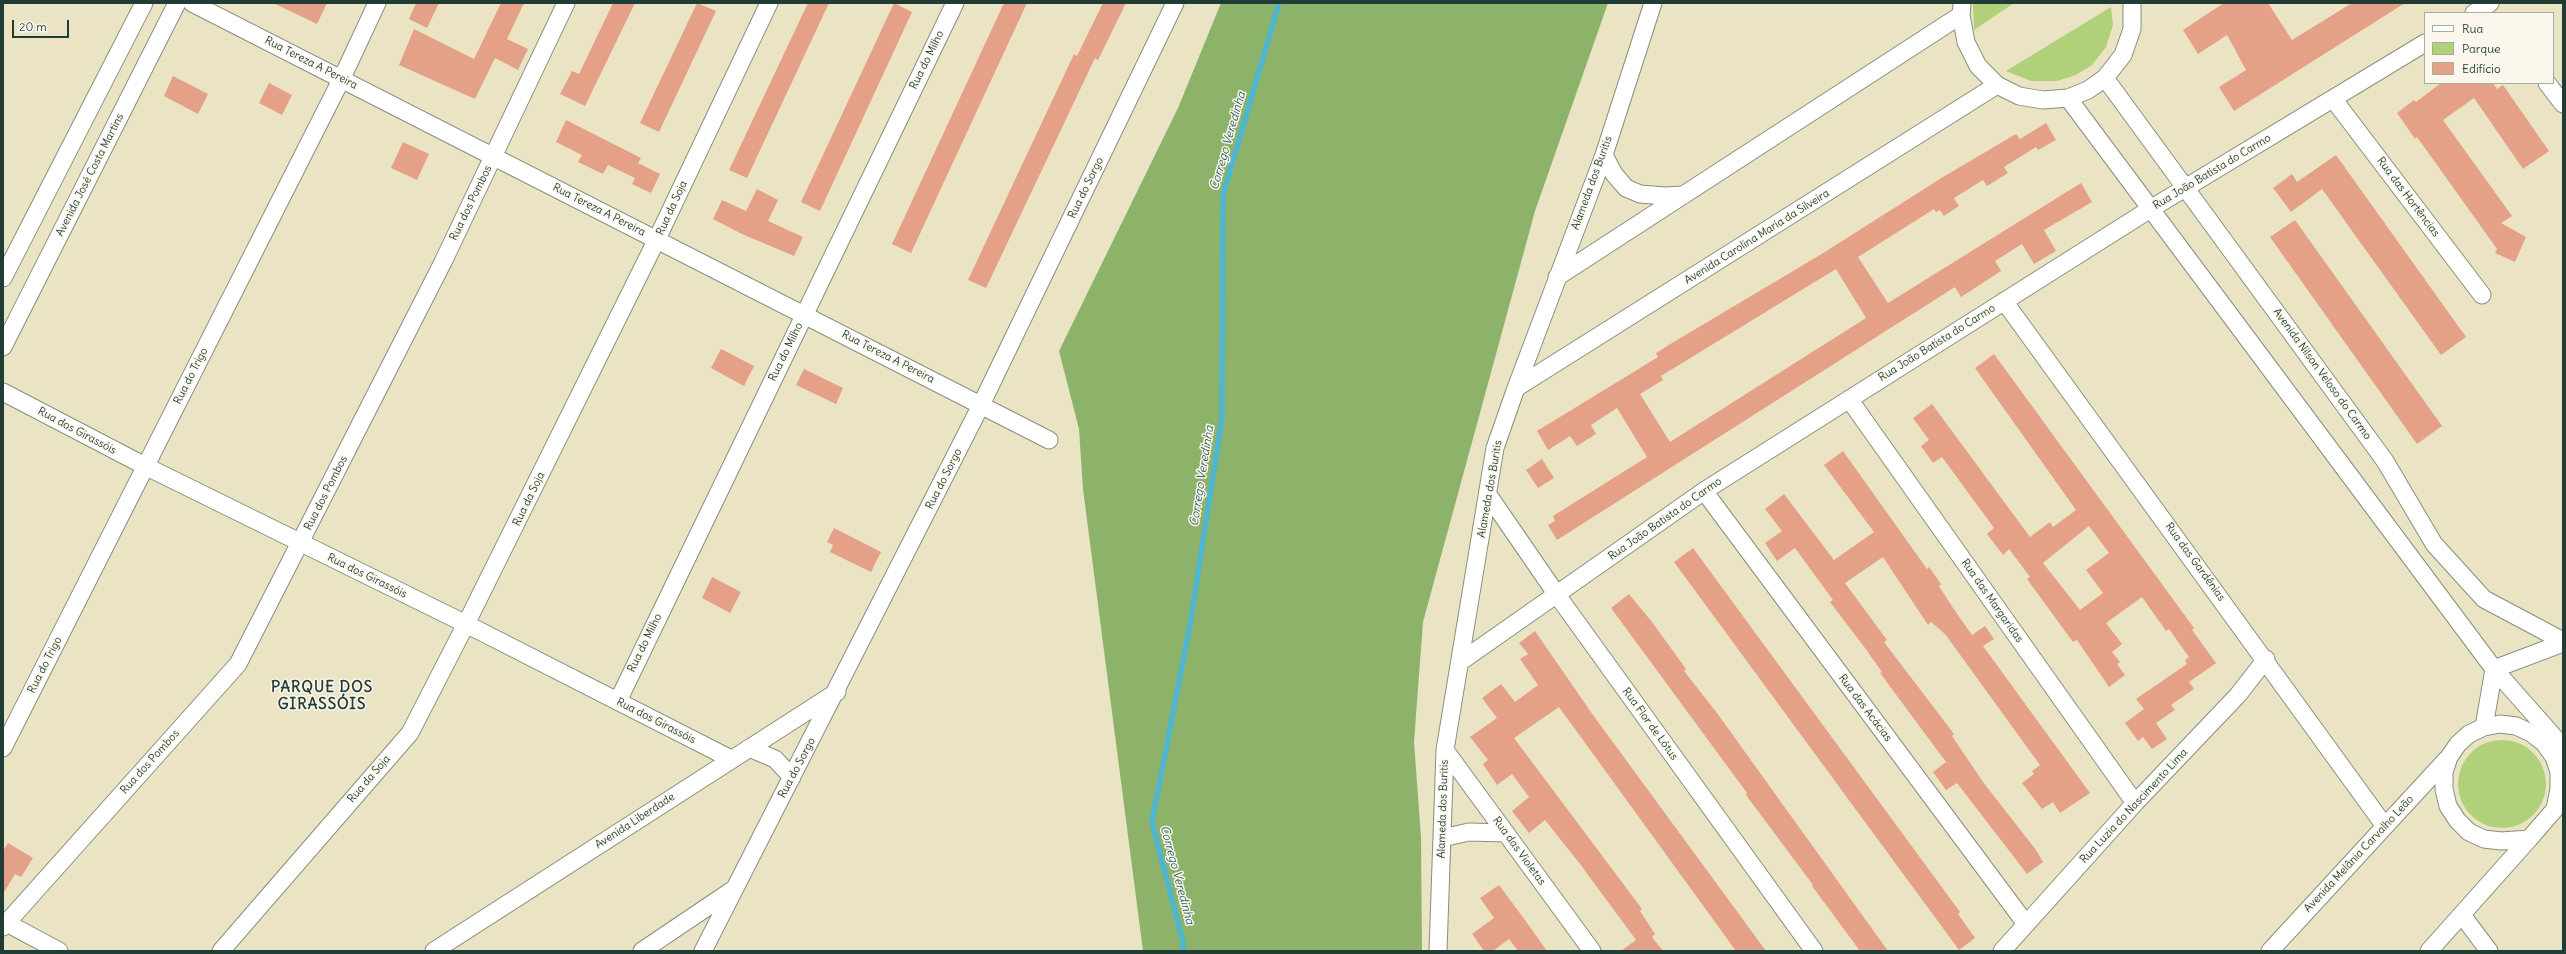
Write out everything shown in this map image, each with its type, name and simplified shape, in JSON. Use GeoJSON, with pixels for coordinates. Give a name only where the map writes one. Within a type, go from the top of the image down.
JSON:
{"type":"FeatureCollection","features":[{"type":"Feature","properties":{"kind":"street","name":"Avenida José Costa Martins"},"geometry":{"type":"LineString","coordinates":[[3,347],[177,3]]}},
{"type":"Feature","properties":{"kind":"street","name":"Rua Tereza A Pereira"},"geometry":{"type":"LineString","coordinates":[[192,3],[342,78],[1049,440]]}},
{"type":"Feature","properties":{"kind":"street","name":"Rua do Trigo"},"geometry":{"type":"LineString","coordinates":[[3,748],[342,78],[377,3]]}},
{"type":"Feature","properties":{"kind":"street","name":"Rua dos Pombos"},"geometry":{"type":"LineString","coordinates":[[4,924],[238,664],[301,544],[494,156],[566,3]]}},
{"type":"Feature","properties":{"kind":"street","name":"Rua da Soja"},"geometry":{"type":"LineString","coordinates":[[221,951],[410,733],[466,624],[657,239],[769,3]]}},
{"type":"Feature","properties":{"kind":"street","name":"Rua do Milho"},"geometry":{"type":"LineString","coordinates":[[618,701],[955,3]]}},
{"type":"Feature","properties":{"kind":"street","name":"Rua do Sorgo"},"geometry":{"type":"LineString","coordinates":[[703,951],[732,891],[837,692],[982,405],[1175,3]]}},
{"type":"Feature","properties":{"kind":"street","name":"Alameda dos Buritis"},"geometry":{"type":"LineString","coordinates":[[1438,951],[1446,750],[1495,448],[1516,388],[1604,155],[1653,3]]}},
{"type":"Feature","properties":{"kind":"street"},"geometry":{"type":"LineString","coordinates":[[1557,278],[1686,194],[1962,9],[1966,42],[1975,60],[1997,85],[2019,96],[2044,100],[2068,98],[2088,90],[2105,78],[2122,55],[2132,29],[2132,3]]}},
{"type":"Feature","properties":{"kind":"street"},"geometry":{"type":"LineString","coordinates":[[3,278],[139,5]]}},
{"type":"Feature","properties":{"kind":"street"},"geometry":{"type":"LineString","coordinates":[[2477,12],[2491,7]]}},
{"type":"Feature","properties":{"kind":"street","name":"Rua João Batista do Carmo"},"geometry":{"type":"LineString","coordinates":[[1460,662],[1704,491],[2152,208],[2334,100],[2424,44]]}},
{"type":"Feature","properties":{"kind":"street","name":"Avenida Nilson Veloso do Carmo"},"geometry":{"type":"LineString","coordinates":[[2105,78],[2386,461],[2434,544],[2484,600],[2563,642]]}},
{"type":"Feature","properties":{"kind":"street"},"geometry":{"type":"LineString","coordinates":[[2548,84],[2563,104]]}},
{"type":"Feature","properties":{"kind":"street","name":"Avenida Carolina Maria da Silveira"},"geometry":{"type":"LineString","coordinates":[[1516,388],[1997,85]]}},
{"type":"Feature","properties":{"kind":"street"},"geometry":{"type":"LineString","coordinates":[[2068,98],[2152,208],[2537,727],[2544,743],[2554,757],[2559,772],[2559,805],[2429,951]]}},
{"type":"Feature","properties":{"kind":"street","name":"Rua das Hortências"},"geometry":{"type":"LineString","coordinates":[[2334,100],[2482,295]]}},
{"type":"Feature","properties":{"kind":"street"},"geometry":{"type":"LineString","coordinates":[[1604,155],[1614,174],[1626,188],[1640,194],[1665,196],[1686,194]]}},
{"type":"Feature","properties":{"kind":"street","name":"Rua das Gardênias"},"geometry":{"type":"LineString","coordinates":[[2004,301],[2266,659],[2384,825]]}},
{"type":"Feature","properties":{"kind":"street","name":"Rua dos Girassóis"},"geometry":{"type":"LineString","coordinates":[[3,392],[145,466],[466,624],[731,759]]}},
{"type":"Feature","properties":{"kind":"street","name":"Rua das Margaridas"},"geometry":{"type":"LineString","coordinates":[[1849,399],[2135,804]]}},
{"type":"Feature","properties":{"kind":"street","name":"Rua das Acácias"},"geometry":{"type":"LineString","coordinates":[[1704,491],[2026,924]]}},
{"type":"Feature","properties":{"kind":"street","name":"Rua Flor de Lótus"},"geometry":{"type":"LineString","coordinates":[[1488,496],[1557,595],[1814,951]]}},
{"type":"Feature","properties":{"kind":"street"},"geometry":{"type":"LineString","coordinates":[[2494,669],[2563,642]]}},
{"type":"Feature","properties":{"kind":"street","name":"Rua Luzia do Nascimento Lima"},"geometry":{"type":"LineString","coordinates":[[2002,951],[2135,804],[2238,695],[2266,659]]}},
{"type":"Feature","properties":{"kind":"street"},"geometry":{"type":"LineString","coordinates":[[2484,727],[2494,669]]}},
{"type":"Feature","properties":{"kind":"street","name":"Avenida Liberdade"},"geometry":{"type":"LineString","coordinates":[[434,951],[837,692]]}},
{"type":"Feature","properties":{"kind":"street"},"geometry":{"type":"LineString","coordinates":[[2528,839],[2501,841],[2484,839],[2469,832],[2456,820],[2448,806],[2444,789],[2444,772],[2449,757],[2458,744],[2470,734],[2484,727],[2500,724],[2537,727],[2563,747]]}},
{"type":"Feature","properties":{"kind":"street"},"geometry":{"type":"LineString","coordinates":[[748,748],[775,759],[792,777]]}},
{"type":"Feature","properties":{"kind":"street","name":"Rua das Violetas"},"geometry":{"type":"LineString","coordinates":[[1446,750],[1592,951]]}},
{"type":"Feature","properties":{"kind":"street","name":"Avenida Melânia Carvalho Leão"},"geometry":{"type":"LineString","coordinates":[[2270,951],[2384,825],[2449,757]]}},
{"type":"Feature","properties":{"kind":"street"},"geometry":{"type":"LineString","coordinates":[[1442,838],[1469,832],[1506,833]]}},
{"type":"Feature","properties":{"kind":"street"},"geometry":{"type":"LineString","coordinates":[[642,951],[732,891]]}},
{"type":"Feature","properties":{"kind":"street"},"geometry":{"type":"LineString","coordinates":[[2462,915],[2489,951]]}},
{"type":"Feature","properties":{"kind":"street"},"geometry":{"type":"LineString","coordinates":[[4,924],[59,951]]}},
{"type":"Feature","properties":{"kind":"green space"},"geometry":{"type":"Polygon","coordinates":[[[1221,3],[1608,3],[1535,211],[1423,622],[1414,742],[1421,837],[1422,951],[1143,951],[1083,489],[1079,429],[1059,351],[1178,108],[1221,3]]]}},
{"type":"Feature","properties":{"kind":"green space"},"geometry":{"type":"Polygon","coordinates":[[[1973,3],[2014,3],[1974,30],[1973,3]]]}},
{"type":"Feature","properties":{"kind":"green space"},"geometry":{"type":"Polygon","coordinates":[[[2111,7],[2113,25],[2106,47],[2092,65],[2076,75],[2057,81],[2031,81],[2006,71],[2111,7]]]}},
{"type":"Feature","properties":{"kind":"green space"},"geometry":{"type":"Polygon","coordinates":[[[2502,740],[2519,743],[2533,753],[2543,767],[2546,784],[2543,801],[2533,815],[2519,825],[2502,828],[2485,825],[2471,815],[2461,801],[2458,784],[2461,767],[2471,753],[2485,743],[2502,740]]]}},
{"type":"Feature","properties":{"kind":"building"},"geometry":{"type":"Polygon","coordinates":[[[273,3],[327,3],[317,24],[273,3]]]}},
{"type":"Feature","properties":{"kind":"building"},"geometry":{"type":"Polygon","coordinates":[[[416,3],[439,3],[427,28],[409,19],[416,3]]]}},
{"type":"Feature","properties":{"kind":"building"},"geometry":{"type":"Polygon","coordinates":[[[501,3],[524,3],[507,39],[528,49],[518,70],[495,58],[475,99],[399,65],[414,29],[474,59],[501,3]]]}},
{"type":"Feature","properties":{"kind":"building"},"geometry":{"type":"Polygon","coordinates":[[[613,3],[635,3],[585,106],[560,94],[572,71],[579,74],[613,3]]]}},
{"type":"Feature","properties":{"kind":"building"},"geometry":{"type":"Polygon","coordinates":[[[697,3],[716,11],[659,132],[640,123],[697,3]]]}},
{"type":"Feature","properties":{"kind":"building"},"geometry":{"type":"Polygon","coordinates":[[[808,3],[829,3],[747,178],[729,170],[808,3]]]}},
{"type":"Feature","properties":{"kind":"building"},"geometry":{"type":"Polygon","coordinates":[[[894,3],[912,12],[820,211],[801,202],[894,3]]]}},
{"type":"Feature","properties":{"kind":"building"},"geometry":{"type":"Polygon","coordinates":[[[1004,3],[1027,3],[911,253],[892,244],[1004,3]]]}},
{"type":"Feature","properties":{"kind":"building"},"geometry":{"type":"Polygon","coordinates":[[[1103,3],[1126,3],[1098,60],[1095,58],[986,288],[968,280],[1074,54],[1077,56],[1103,3]]]}},
{"type":"Feature","properties":{"kind":"building"},"geometry":{"type":"Polygon","coordinates":[[[2224,3],[2268,3],[2292,40],[2352,3],[2405,3],[2234,111],[2219,87],[2246,70],[2227,35],[2198,54],[2183,30],[2224,3]]]}},
{"type":"Feature","properties":{"kind":"building"},"geometry":{"type":"Polygon","coordinates":[[[173,76],[208,94],[198,114],[164,96],[173,76]]]}},
{"type":"Feature","properties":{"kind":"building"},"geometry":{"type":"Polygon","coordinates":[[[269,83],[292,95],[282,115],[259,103],[269,83]]]}},
{"type":"Feature","properties":{"kind":"building"},"geometry":{"type":"Polygon","coordinates":[[[2440,84],[2494,84],[2497,89],[2503,85],[2549,151],[2523,169],[2474,98],[2443,120],[2512,216],[2501,223],[2526,237],[2515,262],[2495,253],[2497,249],[2417,137],[2415,139],[2397,113],[2414,100],[2416,102],[2440,84]]]}},
{"type":"Feature","properties":{"kind":"building"},"geometry":{"type":"Polygon","coordinates":[[[566,120],[641,158],[638,163],[660,174],[651,193],[632,184],[635,178],[608,165],[603,174],[578,162],[582,155],[556,142],[566,120]]]}},
{"type":"Feature","properties":{"kind":"building"},"geometry":{"type":"Polygon","coordinates":[[[2046,123],[2056,140],[2038,150],[2036,147],[2004,167],[2008,173],[1987,186],[1983,180],[1954,198],[1959,206],[1944,216],[1940,210],[1936,212],[1934,209],[1858,257],[1888,303],[2081,183],[2092,202],[2044,230],[2056,251],[2034,264],[2022,244],[1995,261],[2001,271],[1961,297],[1955,287],[1557,540],[1548,525],[1555,521],[1553,516],[1647,457],[1617,408],[1591,425],[1596,434],[1577,446],[1570,436],[1548,450],[1537,431],[1658,357],[1656,353],[1820,255],[1943,177],[2016,134],[2020,139],[2046,123]],[[1836,269],[1661,376],[1663,380],[1640,394],[1670,442],[1866,318],[1836,269]]]}},
{"type":"Feature","properties":{"kind":"building"},"geometry":{"type":"Polygon","coordinates":[[[403,142],[429,154],[417,180],[391,168],[403,142]]]}},
{"type":"Feature","properties":{"kind":"building"},"geometry":{"type":"Polygon","coordinates":[[[2336,155],[2466,337],[2441,355],[2322,189],[2291,212],[2273,188],[2292,174],[2297,182],[2336,155]]]}},
{"type":"Feature","properties":{"kind":"building"},"geometry":{"type":"Polygon","coordinates":[[[757,189],[778,200],[768,221],[803,237],[794,256],[742,234],[713,219],[722,200],[746,211],[757,189]]]}},
{"type":"Feature","properties":{"kind":"building"},"geometry":{"type":"Polygon","coordinates":[[[2295,220],[2442,426],[2417,444],[2270,237],[2295,220]]]}},
{"type":"Feature","properties":{"kind":"building"},"geometry":{"type":"Polygon","coordinates":[[[721,349],[754,366],[744,386],[711,368],[721,349]]]}},
{"type":"Feature","properties":{"kind":"building"},"geometry":{"type":"Polygon","coordinates":[[[1994,354],[2194,628],[2192,630],[2216,663],[2189,682],[2194,689],[2171,705],[2175,710],[2156,723],[2167,739],[2152,749],[2143,737],[2138,741],[2125,723],[2144,709],[2136,699],[2187,664],[2185,660],[2189,657],[2169,629],[2166,631],[2142,597],[2106,623],[2122,644],[2112,652],[2120,662],[2117,664],[2125,675],[2109,687],[2077,640],[2073,642],[2027,579],[2030,577],[2009,549],[2003,555],[1987,534],[1994,528],[1942,457],[1933,463],[1921,446],[1929,440],[1913,418],[1932,404],[2030,537],[2050,522],[2053,527],[2076,510],[1975,368],[1994,354]],[[2089,526],[2043,563],[2080,610],[2103,593],[2086,570],[2109,553],[2089,526]]]}},
{"type":"Feature","properties":{"kind":"building"},"geometry":{"type":"Polygon","coordinates":[[[804,369],[843,388],[836,404],[796,385],[804,369]]]}},
{"type":"Feature","properties":{"kind":"building"},"geometry":{"type":"Polygon","coordinates":[[[1843,451],[1927,569],[1929,567],[1941,584],[1939,586],[1972,635],[1985,626],[1994,639],[1983,646],[2090,793],[2060,813],[2053,802],[2042,809],[2022,783],[2034,774],[2032,771],[2040,765],[1945,634],[1931,622],[1928,625],[1883,557],[1845,583],[1887,640],[1884,642],[1954,734],[1952,736],[1983,782],[2036,850],[2043,862],[2027,874],[1957,783],[1946,790],[1933,772],[1946,762],[1880,673],[1882,672],[1830,602],[1833,600],[1795,548],[1777,561],[1765,543],[1782,531],[1765,509],[1784,494],[1834,560],[1874,532],[1824,465],[1843,451]]]}},
{"type":"Feature","properties":{"kind":"building"},"geometry":{"type":"Polygon","coordinates":[[[1542,459],[1554,478],[1538,488],[1526,470],[1542,459]]]}},
{"type":"Feature","properties":{"kind":"building"},"geometry":{"type":"Polygon","coordinates":[[[834,528],[881,552],[871,572],[830,552],[833,545],[827,542],[834,528]]]}},
{"type":"Feature","properties":{"kind":"building"},"geometry":{"type":"Polygon","coordinates":[[[1693,548],[1960,912],[1958,914],[1975,938],[1959,950],[1674,562],[1693,548]]]}},
{"type":"Feature","properties":{"kind":"building"},"geometry":{"type":"Polygon","coordinates":[[[712,577],[741,592],[730,613],[702,598],[712,577]]]}},
{"type":"Feature","properties":{"kind":"building"},"geometry":{"type":"Polygon","coordinates":[[[1629,594],[1652,622],[1686,669],[1684,671],[1717,713],[1888,951],[1860,951],[1812,886],[1813,885],[1746,795],[1747,793],[1611,608],[1629,594]]]}},
{"type":"Feature","properties":{"kind":"building"},"geometry":{"type":"Polygon","coordinates":[[[1535,631],[1593,715],[1766,951],[1736,951],[1559,707],[1514,738],[1642,909],[1640,911],[1655,934],[1652,937],[1663,951],[1621,951],[1636,940],[1580,864],[1545,820],[1529,833],[1512,811],[1529,797],[1512,774],[1497,785],[1483,764],[1488,760],[1470,737],[1497,718],[1482,698],[1501,684],[1515,702],[1538,685],[1520,659],[1528,654],[1519,643],[1535,631]]]}},
{"type":"Feature","properties":{"kind":"building"},"geometry":{"type":"Polygon","coordinates":[[[8,843],[33,858],[21,877],[15,874],[3,894],[3,851],[8,843]]]}},
{"type":"Feature","properties":{"kind":"building"},"geometry":{"type":"Polygon","coordinates":[[[1499,885],[1547,951],[1518,951],[1509,939],[1493,951],[1484,951],[1472,934],[1494,918],[1480,898],[1499,885]]]}},
{"type":"Feature","properties":{"kind":"waterway","name":"Corrego Veredinha"},"geometry":{"type":"LineString","coordinates":[[1183,951],[1183,942],[1152,822],[1190,625],[1222,418],[1223,195],[1279,3]]}},
{"type":"Feature","properties":{"kind":"district","name":"PARQUE DOS GIRASSÓIS"},"geometry":{"type":"Point","coordinates":[322,696]}}]}
